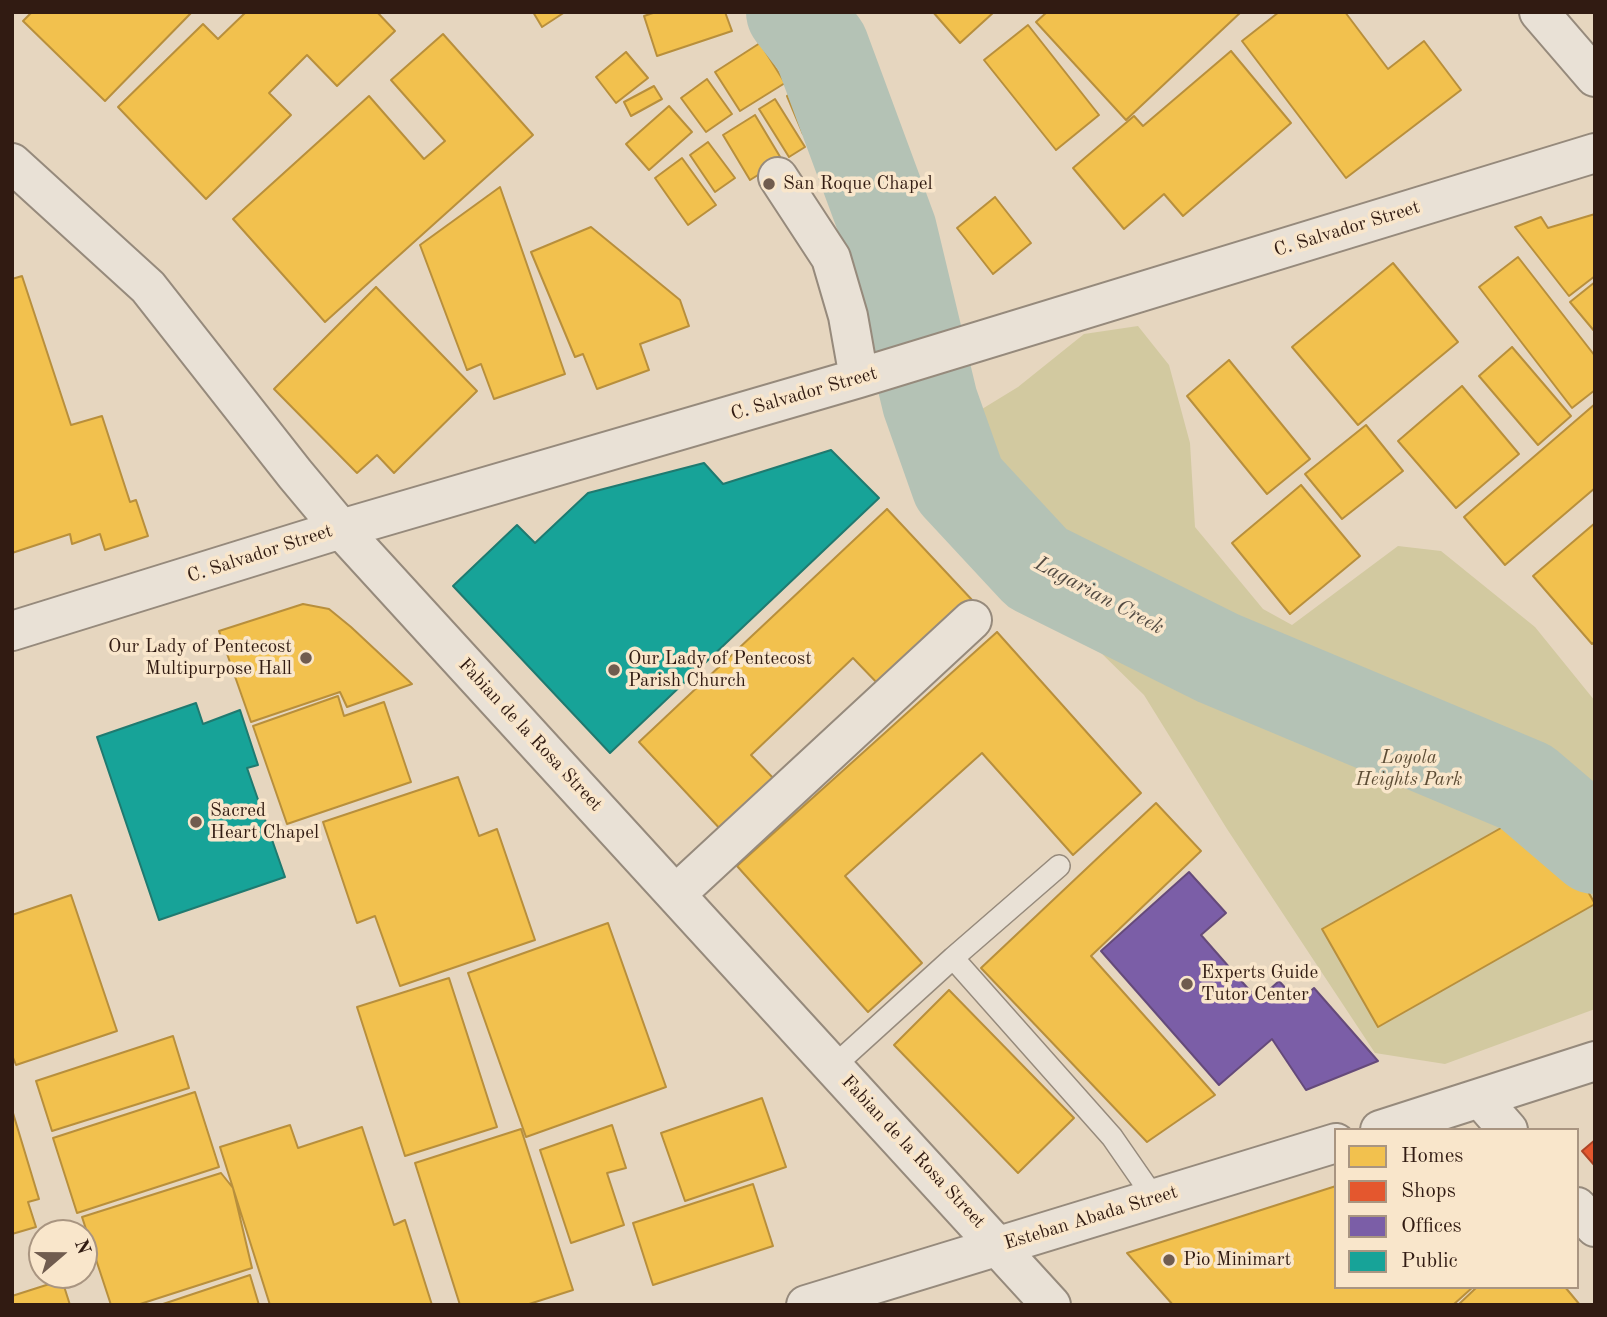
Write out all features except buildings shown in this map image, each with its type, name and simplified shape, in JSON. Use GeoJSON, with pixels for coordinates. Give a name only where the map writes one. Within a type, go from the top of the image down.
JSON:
{"type":"FeatureCollection","features":[{"type":"Feature","properties":{"kind":"street"},"geometry":{"type":"LineString","coordinates":[[1538,12],[1595,77]]}},
{"type":"Feature","properties":{"kind":"street","name":"C. Salvador Street"},"geometry":{"type":"LineString","coordinates":[[12,631],[341,529],[859,378],[1595,153]]}},
{"type":"Feature","properties":{"kind":"street","name":"Fabian de la Rosa Street"},"geometry":{"type":"LineString","coordinates":[[12,163],[148,287],[341,529],[1000,1246],[1051,1305]]}},
{"type":"Feature","properties":{"kind":"street"},"geometry":{"type":"LineString","coordinates":[[778,177],[831,258],[848,316],[859,378]]}},
{"type":"Feature","properties":{"kind":"street"},"geometry":{"type":"LineString","coordinates":[[676,894],[972,620]]}},
{"type":"Feature","properties":{"kind":"street"},"geometry":{"type":"LineString","coordinates":[[1386,1128],[1595,1061]]}},
{"type":"Feature","properties":{"kind":"street"},"geometry":{"type":"LineString","coordinates":[[1480,1099],[1506,1128]]}},
{"type":"Feature","properties":{"kind":"street","name":"Esteban Abada Street"},"geometry":{"type":"LineString","coordinates":[[806,1305],[1334,1144]]}},
{"type":"Feature","properties":{"kind":"street"},"geometry":{"type":"LineString","coordinates":[[1579,1209],[1595,1227]]}},
{"type":"Feature","properties":{"kind":"lane"},"geometry":{"type":"LineString","coordinates":[[834,1066],[1059,866]]}},
{"type":"Feature","properties":{"kind":"lane"},"geometry":{"type":"LineString","coordinates":[[953,958],[1112,1137],[1155,1199]]}},
{"type":"Feature","properties":{"kind":"green space","name":"Loyola Heights Park"},"geometry":{"type":"Polygon","coordinates":[[[1138,326],[1169,365],[1190,443],[1195,527],[1263,609],[1292,625],[1398,546],[1441,551],[1535,627],[1595,701],[1595,1009],[1445,1064],[1375,1053],[1227,829],[1144,695],[902,458],[1018,387],[1084,334],[1138,326]]]}},
{"type":"Feature","properties":{"kind":"waterway","name":"Lagarian Creek"},"geometry":{"type":"LineString","coordinates":[[794,12],[821,47],[889,231],[930,402],[959,484],[1037,568],[1218,658],[1526,787],[1595,846]]}},
{"type":"Feature","properties":{"kind":"place","name":"San Roque Chapel"},"geometry":{"type":"Point","coordinates":[769,184]}},
{"type":"Feature","properties":{"kind":"place","name":"Our Lady of Pentecost Multipurpose Hall"},"geometry":{"type":"Point","coordinates":[306,658]}},
{"type":"Feature","properties":{"kind":"place","name":"Our Lady of Pentecost Parish Church"},"geometry":{"type":"Point","coordinates":[614,670]}},
{"type":"Feature","properties":{"kind":"place","name":"Sacred Heart Chapel"},"geometry":{"type":"Point","coordinates":[196,822]}},
{"type":"Feature","properties":{"kind":"place","name":"Experts Guide Tutor Center"},"geometry":{"type":"Point","coordinates":[1187,984]}},
{"type":"Feature","properties":{"kind":"place","name":"Pio Minimart"},"geometry":{"type":"Point","coordinates":[1169,1260]}}]}
